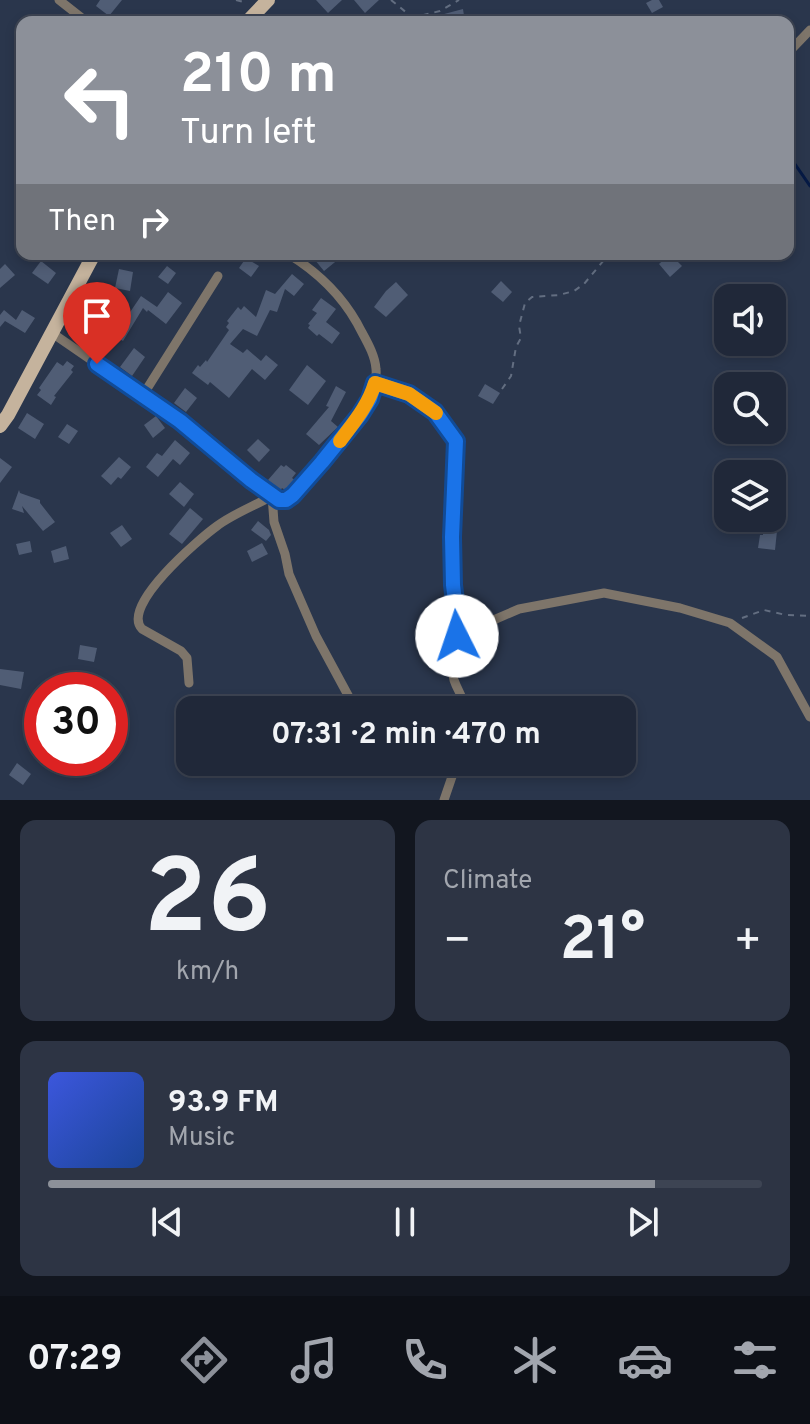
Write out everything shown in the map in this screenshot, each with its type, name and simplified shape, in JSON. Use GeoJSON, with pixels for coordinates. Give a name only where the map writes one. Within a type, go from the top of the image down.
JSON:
{"type":"FeatureCollection","features":[{"type":"Feature","properties":{"kind":"main road"},"geometry":{"type":"LineString","coordinates":[[253,16],[268,0]]}},
{"type":"Feature","properties":{"kind":"main road"},"geometry":{"type":"LineString","coordinates":[[0,426],[91,260]]}},
{"type":"Feature","properties":{"kind":"street"},"geometry":{"type":"LineString","coordinates":[[59,0],[79,16]]}},
{"type":"Feature","properties":{"kind":"street"},"geometry":{"type":"LineString","coordinates":[[794,47],[810,30]]}},
{"type":"Feature","properties":{"kind":"street"},"geometry":{"type":"LineString","coordinates":[[52,333],[180,421],[272,496],[282,500],[293,495],[360,415],[370,399],[376,369],[371,351],[349,309],[322,278],[296,260]]}},
{"type":"Feature","properties":{"kind":"street"},"geometry":{"type":"LineString","coordinates":[[143,395],[218,276]]}},
{"type":"Feature","properties":{"kind":"street"},"geometry":{"type":"LineString","coordinates":[[375,383],[409,394],[435,412],[456,441],[453,585],[455,601],[464,617],[475,624],[489,622],[519,609],[604,593],[680,608],[730,623],[777,657],[810,717]]}},
{"type":"Feature","properties":{"kind":"street"},"geometry":{"type":"LineString","coordinates":[[189,683],[187,658],[181,651],[142,629],[137,618],[159,578],[187,551],[220,524],[272,496]]}},
{"type":"Feature","properties":{"kind":"street"},"geometry":{"type":"LineString","coordinates":[[272,496],[274,522],[289,574],[316,636],[348,696]]}},
{"type":"Feature","properties":{"kind":"street"},"geometry":{"type":"LineString","coordinates":[[462,696],[454,681],[451,656],[464,617]]}},
{"type":"Feature","properties":{"kind":"street"},"geometry":{"type":"LineString","coordinates":[[444,800],[452,776]]}},
{"type":"Feature","properties":{"kind":"path"},"geometry":{"type":"LineString","coordinates":[[391,0],[409,16]]}},
{"type":"Feature","properties":{"kind":"path"},"geometry":{"type":"LineString","coordinates":[[419,16],[440,11],[459,0]]}},
{"type":"Feature","properties":{"kind":"path"},"geometry":{"type":"LineString","coordinates":[[502,389],[511,376],[516,347],[521,338],[519,326],[525,303],[532,297],[574,291],[604,260]]}},
{"type":"Feature","properties":{"kind":"path"},"geometry":{"type":"LineString","coordinates":[[730,623],[764,610],[810,616]]}},
{"type":"Feature","properties":{"kind":"building"},"geometry":{"type":"Polygon","coordinates":[[[100,0],[122,0],[109,16],[96,6],[100,0]]]}},
{"type":"Feature","properties":{"kind":"building"},"geometry":{"type":"Polygon","coordinates":[[[316,0],[342,0],[328,13],[316,0]]]}},
{"type":"Feature","properties":{"kind":"building"},"geometry":{"type":"Polygon","coordinates":[[[354,0],[379,0],[365,13],[354,0]]]}},
{"type":"Feature","properties":{"kind":"building"},"geometry":{"type":"Polygon","coordinates":[[[659,0],[663,7],[652,13],[646,3],[659,0]]]}},
{"type":"Feature","properties":{"kind":"building"},"geometry":{"type":"Polygon","coordinates":[[[463,9],[464,16],[437,16],[463,9]]]}},
{"type":"Feature","properties":{"kind":"building"},"geometry":{"type":"Polygon","coordinates":[[[245,260],[259,266],[251,277],[239,268],[245,260]]]}},
{"type":"Feature","properties":{"kind":"building"},"geometry":{"type":"Polygon","coordinates":[[[315,260],[338,260],[324,271],[315,260]]]}},
{"type":"Feature","properties":{"kind":"building"},"geometry":{"type":"Polygon","coordinates":[[[663,260],[676,260],[682,266],[670,277],[659,264],[663,260]]]}},
{"type":"Feature","properties":{"kind":"building"},"geometry":{"type":"Polygon","coordinates":[[[41,261],[56,273],[48,284],[32,273],[41,261]]]}},
{"type":"Feature","properties":{"kind":"building"},"geometry":{"type":"Polygon","coordinates":[[[5,264],[15,275],[0,288],[0,269],[5,264]]]}},
{"type":"Feature","properties":{"kind":"building"},"geometry":{"type":"Polygon","coordinates":[[[167,266],[176,273],[168,284],[158,277],[167,266]]]}},
{"type":"Feature","properties":{"kind":"building"},"geometry":{"type":"Polygon","coordinates":[[[119,269],[133,272],[130,291],[115,288],[119,269]]]}},
{"type":"Feature","properties":{"kind":"building"},"geometry":{"type":"Polygon","coordinates":[[[292,274],[304,284],[294,296],[285,289],[277,312],[270,310],[257,336],[243,329],[230,344],[243,353],[247,349],[261,361],[266,355],[278,365],[265,380],[252,369],[229,398],[210,382],[208,385],[192,373],[198,365],[200,367],[207,362],[229,330],[227,321],[238,307],[241,310],[244,306],[256,317],[266,290],[275,294],[292,274]]]}},
{"type":"Feature","properties":{"kind":"building"},"geometry":{"type":"Polygon","coordinates":[[[501,281],[512,292],[503,302],[491,292],[501,281]]]}},
{"type":"Feature","properties":{"kind":"building"},"geometry":{"type":"Polygon","coordinates":[[[396,282],[408,295],[386,317],[374,307],[396,282]]]}},
{"type":"Feature","properties":{"kind":"building"},"geometry":{"type":"Polygon","coordinates":[[[168,292],[182,303],[166,324],[143,308],[123,341],[95,325],[108,302],[126,312],[124,321],[141,296],[157,307],[168,292]]]}},
{"type":"Feature","properties":{"kind":"building"},"geometry":{"type":"Polygon","coordinates":[[[321,298],[336,309],[326,322],[340,333],[332,344],[308,328],[317,313],[312,310],[321,298]]]}},
{"type":"Feature","properties":{"kind":"building"},"geometry":{"type":"Polygon","coordinates":[[[4,310],[16,320],[22,310],[35,318],[25,333],[5,321],[0,327],[0,315],[4,310]]]}},
{"type":"Feature","properties":{"kind":"building"},"geometry":{"type":"Polygon","coordinates":[[[134,348],[145,357],[132,376],[120,367],[134,348]]]}},
{"type":"Feature","properties":{"kind":"building"},"geometry":{"type":"Polygon","coordinates":[[[67,361],[74,366],[73,372],[54,396],[51,405],[37,395],[41,390],[39,388],[57,362],[63,366],[67,361]]]}},
{"type":"Feature","properties":{"kind":"building"},"geometry":{"type":"Polygon","coordinates":[[[307,365],[326,381],[308,405],[289,390],[307,365]]]}},
{"type":"Feature","properties":{"kind":"building"},"geometry":{"type":"Polygon","coordinates":[[[485,384],[500,393],[493,404],[478,396],[485,384]]]}},
{"type":"Feature","properties":{"kind":"building"},"geometry":{"type":"Polygon","coordinates":[[[336,386],[346,392],[331,421],[338,427],[319,445],[306,434],[329,407],[326,406],[336,386]]]}},
{"type":"Feature","properties":{"kind":"building"},"geometry":{"type":"Polygon","coordinates":[[[185,388],[197,398],[186,412],[174,403],[185,388]]]}},
{"type":"Feature","properties":{"kind":"building"},"geometry":{"type":"Polygon","coordinates":[[[27,413],[44,424],[35,439],[18,428],[27,413]]]}},
{"type":"Feature","properties":{"kind":"building"},"geometry":{"type":"Polygon","coordinates":[[[156,416],[165,428],[153,438],[144,425],[156,416]]]}},
{"type":"Feature","properties":{"kind":"building"},"geometry":{"type":"Polygon","coordinates":[[[67,424],[78,431],[69,444],[58,437],[67,424]]]}},
{"type":"Feature","properties":{"kind":"building"},"geometry":{"type":"Polygon","coordinates":[[[258,439],[270,450],[259,462],[247,450],[258,439]]]}},
{"type":"Feature","properties":{"kind":"building"},"geometry":{"type":"Polygon","coordinates":[[[175,440],[190,453],[180,465],[173,459],[158,477],[146,467],[157,453],[162,456],[175,440]]]}},
{"type":"Feature","properties":{"kind":"building"},"geometry":{"type":"Polygon","coordinates":[[[119,457],[131,467],[111,485],[101,476],[119,457]]]}},
{"type":"Feature","properties":{"kind":"building"},"geometry":{"type":"Polygon","coordinates":[[[0,458],[12,467],[0,483],[0,458]]]}},
{"type":"Feature","properties":{"kind":"building"},"geometry":{"type":"Polygon","coordinates":[[[281,465],[296,473],[292,478],[296,481],[288,489],[282,488],[280,491],[268,480],[281,465]]]}},
{"type":"Feature","properties":{"kind":"building"},"geometry":{"type":"Polygon","coordinates":[[[180,482],[194,494],[184,507],[169,494],[180,482]]]}},
{"type":"Feature","properties":{"kind":"building"},"geometry":{"type":"Polygon","coordinates":[[[19,490],[40,500],[55,522],[43,531],[22,506],[24,513],[12,509],[19,490]]]}},
{"type":"Feature","properties":{"kind":"building"},"geometry":{"type":"Polygon","coordinates":[[[190,508],[203,519],[182,544],[169,534],[190,508]]]}},
{"type":"Feature","properties":{"kind":"building"},"geometry":{"type":"Polygon","coordinates":[[[258,521],[271,535],[266,541],[251,530],[258,521]]]}},
{"type":"Feature","properties":{"kind":"building"},"geometry":{"type":"Polygon","coordinates":[[[122,525],[132,539],[121,547],[110,533],[122,525]]]}},
{"type":"Feature","properties":{"kind":"building"},"geometry":{"type":"Polygon","coordinates":[[[763,532],[777,532],[775,550],[758,548],[760,535],[763,532]]]}},
{"type":"Feature","properties":{"kind":"building"},"geometry":{"type":"Polygon","coordinates":[[[30,541],[32,552],[19,555],[16,544],[30,541]]]}},
{"type":"Feature","properties":{"kind":"building"},"geometry":{"type":"Polygon","coordinates":[[[262,543],[268,554],[252,562],[247,551],[262,543]]]}},
{"type":"Feature","properties":{"kind":"building"},"geometry":{"type":"Polygon","coordinates":[[[66,546],[69,559],[54,563],[51,551],[66,546]]]}},
{"type":"Feature","properties":{"kind":"building"},"geometry":{"type":"Polygon","coordinates":[[[80,645],[97,648],[94,662],[78,659],[80,645]]]}},
{"type":"Feature","properties":{"kind":"building"},"geometry":{"type":"Polygon","coordinates":[[[0,669],[24,672],[21,689],[0,685],[0,669]]]}},
{"type":"Feature","properties":{"kind":"building"},"geometry":{"type":"Polygon","coordinates":[[[17,763],[24,768],[24,776],[30,776],[23,785],[9,775],[17,763]]]}},
{"type":"Feature","properties":{"kind":"waterway"},"geometry":{"type":"LineString","coordinates":[[794,163],[810,186]]}},
{"type":"Feature","properties":{"kind":"slow traffic"},"geometry":{"type":"LineString","coordinates":[[340,441],[370,399],[375,383],[409,394],[436,413]]}},
{"type":"Feature","properties":{"kind":"route"},"geometry":{"type":"LineString","coordinates":[[97,364],[180,421],[279,500],[293,495],[322,462],[360,415],[375,383],[409,394],[435,412],[456,441],[453,585],[455,601],[464,617],[457,636]]}}]}
